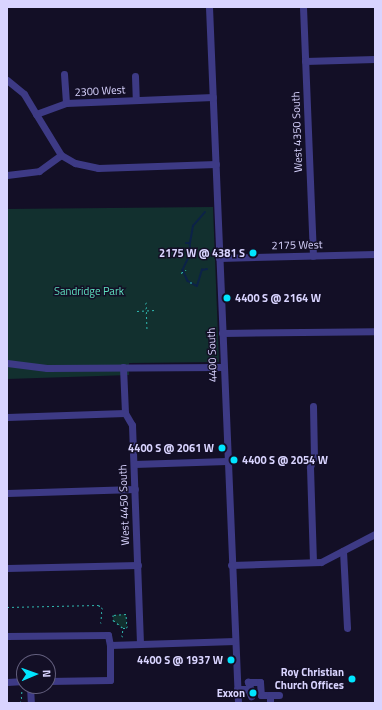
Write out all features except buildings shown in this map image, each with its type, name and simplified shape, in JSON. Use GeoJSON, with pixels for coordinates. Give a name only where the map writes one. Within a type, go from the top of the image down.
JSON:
{"type":"FeatureCollection","features":[{"type":"Feature","properties":{"kind":"street","name":"4400 South"},"geometry":{"type":"LineString","coordinates":[[210,7],[223,367],[238,703]]}},
{"type":"Feature","properties":{"kind":"street","name":"West 4350 South"},"geometry":{"type":"LineString","coordinates":[[303,7],[313,256]]}},
{"type":"Feature","properties":{"kind":"street"},"geometry":{"type":"LineString","coordinates":[[305,61],[375,59]]}},
{"type":"Feature","properties":{"kind":"street"},"geometry":{"type":"LineString","coordinates":[[64,74],[66,103]]}},
{"type":"Feature","properties":{"kind":"street"},"geometry":{"type":"LineString","coordinates":[[135,76],[136,100]]}},
{"type":"Feature","properties":{"kind":"street"},"geometry":{"type":"LineString","coordinates":[[7,80],[24,94],[61,155],[75,163],[98,168],[216,164]]}},
{"type":"Feature","properties":{"kind":"street","name":"2300 West"},"geometry":{"type":"LineString","coordinates":[[36,114],[66,103],[213,97]]}},
{"type":"Feature","properties":{"kind":"street"},"geometry":{"type":"LineString","coordinates":[[7,175],[39,171],[61,155]]}},
{"type":"Feature","properties":{"kind":"street","name":"2175 West"},"geometry":{"type":"LineString","coordinates":[[219,258],[375,254]]}},
{"type":"Feature","properties":{"kind":"street"},"geometry":{"type":"LineString","coordinates":[[222,333],[375,331]]}},
{"type":"Feature","properties":{"kind":"street"},"geometry":{"type":"LineString","coordinates":[[7,363],[47,368],[223,367]]}},
{"type":"Feature","properties":{"kind":"street","name":"West 4450 South"},"geometry":{"type":"LineString","coordinates":[[123,367],[125,413],[132,425],[140,644]]}},
{"type":"Feature","properties":{"kind":"street"},"geometry":{"type":"LineString","coordinates":[[313,406],[314,456],[310,467],[313,562]]}},
{"type":"Feature","properties":{"kind":"street"},"geometry":{"type":"LineString","coordinates":[[7,417],[125,413]]}},
{"type":"Feature","properties":{"kind":"street"},"geometry":{"type":"LineString","coordinates":[[134,464],[227,462]]}},
{"type":"Feature","properties":{"kind":"street"},"geometry":{"type":"LineString","coordinates":[[7,493],[135,489]]}},
{"type":"Feature","properties":{"kind":"street"},"geometry":{"type":"LineString","coordinates":[[231,565],[313,562],[343,551],[360,538],[375,534]]}},
{"type":"Feature","properties":{"kind":"street"},"geometry":{"type":"LineString","coordinates":[[343,551],[347,628]]}},
{"type":"Feature","properties":{"kind":"street"},"geometry":{"type":"LineString","coordinates":[[7,568],[138,565]]}},
{"type":"Feature","properties":{"kind":"street"},"geometry":{"type":"LineString","coordinates":[[7,636],[108,635],[110,645],[110,680],[56,681]]}},
{"type":"Feature","properties":{"kind":"street"},"geometry":{"type":"LineString","coordinates":[[110,645],[235,641]]}},
{"type":"Feature","properties":{"kind":"street"},"geometry":{"type":"LineString","coordinates":[[237,689],[270,695],[279,695]]}},
{"type":"Feature","properties":{"kind":"street"},"geometry":{"type":"LineString","coordinates":[[270,695],[270,703]]}},
{"type":"Feature","properties":{"kind":"path"},"geometry":{"type":"LineString","coordinates":[[181,272],[186,270]]}},
{"type":"Feature","properties":{"kind":"path"},"geometry":{"type":"LineString","coordinates":[[146,302],[147,330]]}},
{"type":"Feature","properties":{"kind":"path"},"geometry":{"type":"LineString","coordinates":[[137,311],[154,310]]}},
{"type":"Feature","properties":{"kind":"path"},"geometry":{"type":"LineString","coordinates":[[7,607],[98,605],[102,607],[102,623]]}},
{"type":"Feature","properties":{"kind":"path"},"geometry":{"type":"LineString","coordinates":[[126,614],[127,628],[123,628],[113,620],[113,615],[126,614]]}},
{"type":"Feature","properties":{"kind":"path"},"geometry":{"type":"LineString","coordinates":[[121,640],[123,628]]}},
{"type":"Feature","properties":{"kind":"green space","name":"Sandridge Park"},"geometry":{"type":"Polygon","coordinates":[[[213,207],[219,362],[129,363],[129,375],[7,379],[7,209],[213,207]]]}},
{"type":"Feature","properties":{"kind":"green space"},"geometry":{"type":"Polygon","coordinates":[[[126,614],[127,628],[122,628],[113,620],[113,615],[126,614]]]}},
{"type":"Feature","properties":{"kind":"waterway"},"geometry":{"type":"LineString","coordinates":[[190,243],[193,226],[205,212]]}},
{"type":"Feature","properties":{"kind":"waterway"},"geometry":{"type":"LineString","coordinates":[[186,243],[190,243],[191,253],[183,270],[188,281],[197,286],[202,270],[207,269]]}},
{"type":"Feature","properties":{"kind":"place","name":"2175 W @ 4381 S"},"geometry":{"type":"Point","coordinates":[253,253]}},
{"type":"Feature","properties":{"kind":"place","name":"4400 S @ 2164 W"},"geometry":{"type":"Point","coordinates":[227,298]}},
{"type":"Feature","properties":{"kind":"place","name":"4400 S @ 2061 W"},"geometry":{"type":"Point","coordinates":[222,448]}},
{"type":"Feature","properties":{"kind":"place","name":"4400 S @ 2054 W"},"geometry":{"type":"Point","coordinates":[234,460]}},
{"type":"Feature","properties":{"kind":"place","name":"4400 S @ 1937 W"},"geometry":{"type":"Point","coordinates":[231,660]}},
{"type":"Feature","properties":{"kind":"place","name":"Roy Christian Church Offices"},"geometry":{"type":"Point","coordinates":[352,679]}},
{"type":"Feature","properties":{"kind":"place","name":"Exxon"},"geometry":{"type":"Point","coordinates":[253,693]}}]}
